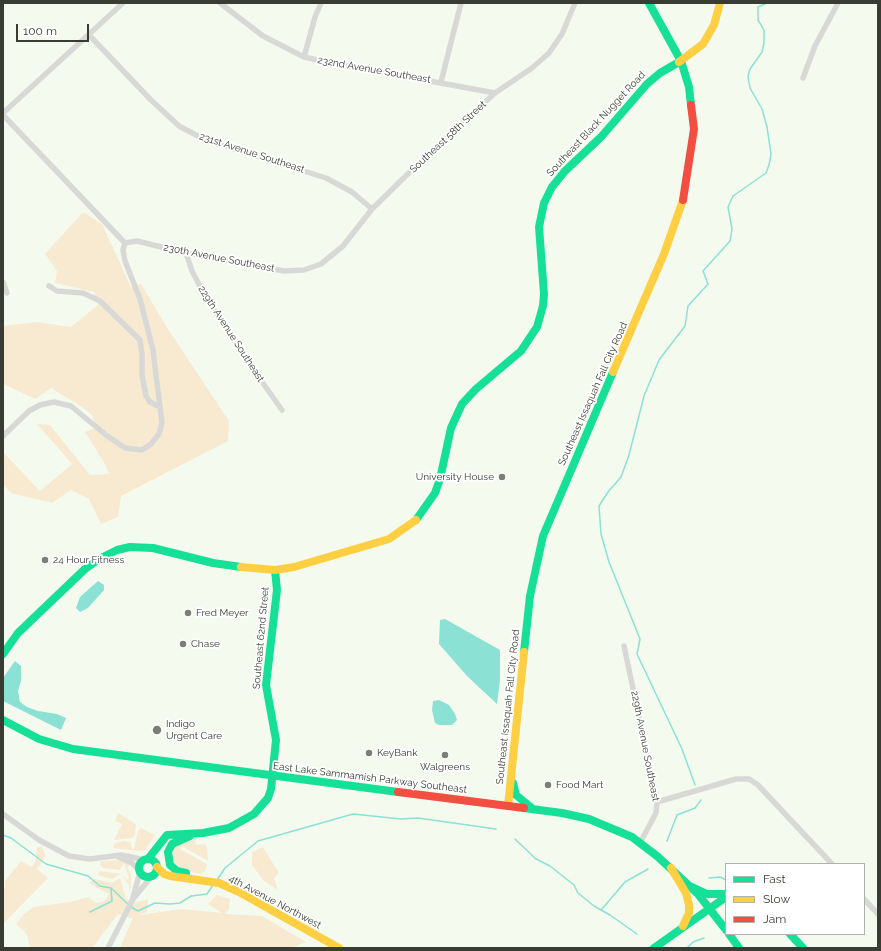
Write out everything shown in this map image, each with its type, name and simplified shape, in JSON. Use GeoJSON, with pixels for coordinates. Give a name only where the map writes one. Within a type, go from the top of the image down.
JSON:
{"type":"FeatureCollection","features":[{"type":"Feature","properties":{"kind":"main road","name":"Southeast Issaquah Fall City Road"},"geometry":{"type":"LineString","coordinates":[[508,806],[526,630],[536,564],[543,536],[561,490],[661,261],[683,200],[692,153],[694,129],[689,87],[681,61],[649,3]]}},
{"type":"Feature","properties":{"kind":"main road","name":"Southeast Black Nugget Road"},"geometry":{"type":"LineString","coordinates":[[3,654],[18,633],[85,569],[99,559],[117,550],[130,547],[154,548],[213,564],[260,570],[275,570],[389,539],[404,530],[416,520],[435,493],[451,428],[459,408],[476,389],[521,351],[537,327],[543,306],[544,294],[539,227],[544,203],[552,187],[565,171],[601,137],[647,84],[660,73],[696,51],[705,41],[714,25],[720,3]]}},
{"type":"Feature","properties":{"kind":"main road","name":"Southeast 62nd Street"},"geometry":{"type":"LineString","coordinates":[[147,859],[164,838],[172,834],[196,834],[229,828],[254,814],[268,798],[273,776],[275,728],[266,685],[277,590],[275,570]]}},
{"type":"Feature","properties":{"kind":"main road","name":"East Lake Sammamish Parkway Southeast"},"geometry":{"type":"LineString","coordinates":[[3,720],[39,739],[61,747],[571,814],[589,819],[621,832],[640,843],[671,868],[690,886],[710,908],[725,929]]}},
{"type":"Feature","properties":{"kind":"main road"},"geometry":{"type":"LineString","coordinates":[[512,770],[516,795],[534,809]]}},
{"type":"Feature","properties":{"kind":"main road"},"geometry":{"type":"LineString","coordinates":[[152,876],[157,872],[157,866],[163,848],[179,833]]}},
{"type":"Feature","properties":{"kind":"main road"},"geometry":{"type":"LineString","coordinates":[[196,834],[177,840],[172,844],[168,852],[168,860],[170,865],[177,871],[205,879]]}},
{"type":"Feature","properties":{"kind":"main road"},"geometry":{"type":"LineString","coordinates":[[147,859],[153,860],[164,874],[170,876],[205,879],[176,881],[152,876],[144,876],[140,871],[140,864],[147,859]]}},
{"type":"Feature","properties":{"kind":"main road"},"geometry":{"type":"LineString","coordinates":[[646,948],[679,929],[689,913],[689,904],[686,893],[671,868]]}},
{"type":"Feature","properties":{"kind":"main road","name":"4th Avenue Northwest"},"geometry":{"type":"LineString","coordinates":[[205,879],[221,884],[249,897],[339,948]]}},
{"type":"Feature","properties":{"kind":"main road"},"geometry":{"type":"LineString","coordinates":[[690,886],[708,894],[725,894]]}},
{"type":"Feature","properties":{"kind":"main road"},"geometry":{"type":"LineString","coordinates":[[654,948],[725,898]]}},
{"type":"Feature","properties":{"kind":"main road"},"geometry":{"type":"LineString","coordinates":[[730,935],[739,948]]}},
{"type":"Feature","properties":{"kind":"main road"},"geometry":{"type":"LineString","coordinates":[[791,935],[803,948]]}},
{"type":"Feature","properties":{"kind":"street"},"geometry":{"type":"LineString","coordinates":[[3,436],[35,408],[46,403],[62,402],[77,410],[116,443],[125,448],[142,450],[151,444],[159,434],[162,423],[153,350],[140,299],[125,261],[123,250],[125,243],[3,114],[123,3]]}},
{"type":"Feature","properties":{"kind":"street","name":"232nd Avenue Southeast"},"geometry":{"type":"LineString","coordinates":[[220,3],[263,36],[304,57],[496,93]]}},
{"type":"Feature","properties":{"kind":"street"},"geometry":{"type":"LineString","coordinates":[[304,57],[315,17],[321,3]]}},
{"type":"Feature","properties":{"kind":"street"},"geometry":{"type":"LineString","coordinates":[[441,82],[461,3]]}},
{"type":"Feature","properties":{"kind":"street","name":"Southeast 58th Street"},"geometry":{"type":"LineString","coordinates":[[314,268],[343,246],[372,209],[423,159],[496,93],[532,68],[549,53],[562,34],[575,3]]}},
{"type":"Feature","properties":{"kind":"street"},"geometry":{"type":"LineString","coordinates":[[803,78],[815,46],[838,3]]}},
{"type":"Feature","properties":{"kind":"street","name":"231st Avenue Southeast"},"geometry":{"type":"LineString","coordinates":[[89,34],[151,100],[179,126],[218,144],[326,178],[352,192],[372,209]]}},
{"type":"Feature","properties":{"kind":"street","name":"230th Avenue Southeast"},"geometry":{"type":"LineString","coordinates":[[125,243],[137,241],[186,253],[284,270],[304,270],[314,268]]}},
{"type":"Feature","properties":{"kind":"street","name":"229th Avenue Southeast"},"geometry":{"type":"LineString","coordinates":[[186,253],[192,271],[205,296],[250,366],[282,410]]}},
{"type":"Feature","properties":{"kind":"street"},"geometry":{"type":"LineString","coordinates":[[3,282],[7,293]]}},
{"type":"Feature","properties":{"kind":"street"},"geometry":{"type":"LineString","coordinates":[[48,286],[58,291],[83,293],[100,301],[140,340],[142,375],[146,396],[150,402],[160,407]]}},
{"type":"Feature","properties":{"kind":"street","name":"229th Avenue Southeast"},"geometry":{"type":"LineString","coordinates":[[624,646],[657,802],[654,817],[640,843]]}},
{"type":"Feature","properties":{"kind":"street"},"geometry":{"type":"LineString","coordinates":[[657,802],[736,779],[745,778],[758,785],[831,863]]}},
{"type":"Feature","properties":{"kind":"street"},"geometry":{"type":"LineString","coordinates":[[3,814],[39,840],[70,856],[90,859],[125,855],[147,859]]}},
{"type":"Feature","properties":{"kind":"street"},"geometry":{"type":"LineString","coordinates":[[114,856],[132,863],[140,871],[137,892]]}},
{"type":"Feature","properties":{"kind":"street"},"geometry":{"type":"LineString","coordinates":[[108,948],[137,892],[152,876]]}},
{"type":"Feature","properties":{"kind":"street"},"geometry":{"type":"LineString","coordinates":[[865,900],[878,914]]}},
{"type":"Feature","properties":{"kind":"shaded area"},"geometry":{"type":"Polygon","coordinates":[[[83,212],[102,224],[131,287],[141,284],[166,326],[229,421],[228,441],[121,496],[118,517],[101,524],[89,499],[71,490],[52,503],[11,493],[3,484],[3,452],[40,491],[72,464],[37,424],[50,425],[90,475],[109,474],[105,464],[85,432],[96,428],[92,415],[51,388],[35,399],[3,384],[3,326],[37,322],[71,327],[98,305],[94,292],[55,283],[57,271],[45,254],[83,212]]]}},
{"type":"Feature","properties":{"kind":"shaded area"},"geometry":{"type":"Polygon","coordinates":[[[118,813],[136,824],[135,834],[132,838],[114,840],[122,824],[115,821],[118,813]]]}},
{"type":"Feature","properties":{"kind":"shaded area"},"geometry":{"type":"Polygon","coordinates":[[[141,828],[155,835],[145,850],[139,851],[113,848],[115,843],[124,841],[130,842],[132,849],[134,849],[138,831],[141,828]]]}},
{"type":"Feature","properties":{"kind":"shaded area"},"geometry":{"type":"Polygon","coordinates":[[[195,839],[196,845],[205,844],[207,847],[208,861],[182,846],[180,849],[207,864],[205,871],[201,874],[183,870],[173,862],[172,853],[175,848],[179,844],[195,839]]]}},
{"type":"Feature","properties":{"kind":"shaded area"},"geometry":{"type":"Polygon","coordinates":[[[37,847],[42,847],[46,856],[37,869],[48,878],[3,924],[3,890],[5,888],[5,881],[21,861],[32,867],[36,860],[37,847]]]}},
{"type":"Feature","properties":{"kind":"shaded area"},"geometry":{"type":"Polygon","coordinates":[[[263,847],[279,873],[274,878],[278,890],[264,881],[252,865],[252,852],[263,847]]]}},
{"type":"Feature","properties":{"kind":"shaded area"},"geometry":{"type":"Polygon","coordinates":[[[101,861],[121,861],[130,865],[127,868],[131,874],[131,887],[129,894],[129,885],[121,874],[127,880],[129,879],[124,863],[120,870],[103,868],[100,865],[101,861]]]}},
{"type":"Feature","properties":{"kind":"shaded area"},"geometry":{"type":"Polygon","coordinates":[[[100,871],[121,874],[112,879],[97,875],[100,871]]]}},
{"type":"Feature","properties":{"kind":"shaded area"},"geometry":{"type":"Polygon","coordinates":[[[120,878],[126,899],[139,902],[148,899],[147,912],[139,915],[181,909],[222,913],[208,904],[217,895],[230,899],[229,909],[225,914],[262,916],[306,942],[291,948],[120,948],[133,918],[118,914],[92,948],[30,948],[27,934],[16,924],[24,914],[34,907],[70,902],[89,897],[96,903],[105,901],[109,894],[89,883],[94,879],[112,883],[120,878]]]}},
{"type":"Feature","properties":{"kind":"water"},"geometry":{"type":"Polygon","coordinates":[[[98,581],[104,585],[104,590],[88,608],[80,612],[76,608],[80,597],[98,581]]]}},
{"type":"Feature","properties":{"kind":"water"},"geometry":{"type":"Polygon","coordinates":[[[445,619],[500,650],[500,680],[497,704],[467,676],[439,644],[440,620],[445,619]]]}},
{"type":"Feature","properties":{"kind":"water"},"geometry":{"type":"Polygon","coordinates":[[[15,661],[21,666],[21,681],[18,691],[20,702],[27,707],[38,711],[57,714],[66,718],[61,730],[3,701],[3,678],[15,661]]]}},
{"type":"Feature","properties":{"kind":"water"},"geometry":{"type":"Polygon","coordinates":[[[439,700],[449,705],[455,714],[457,720],[452,725],[439,725],[435,723],[432,710],[433,701],[439,700]]]}},
{"type":"Feature","properties":{"kind":"waterway"},"geometry":{"type":"LineString","coordinates":[[695,785],[682,749],[637,654],[640,639],[609,562],[601,534],[599,506],[608,492],[621,477],[629,455],[644,396],[659,360],[685,326],[688,306],[708,284],[703,271],[730,241],[732,229],[728,207],[733,196],[766,173],[769,165],[771,154],[767,127],[762,109],[750,88],[748,76],[750,69],[762,52],[764,43],[764,30],[758,20],[758,7],[767,3]]}},
{"type":"Feature","properties":{"kind":"waterway"},"geometry":{"type":"LineString","coordinates":[[667,841],[677,815],[695,808],[701,800]]}},
{"type":"Feature","properties":{"kind":"waterway"},"geometry":{"type":"LineString","coordinates":[[217,880],[225,868],[258,841],[353,814],[401,819],[418,818],[496,829]]}},
{"type":"Feature","properties":{"kind":"waterway"},"geometry":{"type":"LineString","coordinates":[[3,835],[11,838],[46,864],[88,876],[100,886],[111,888],[129,905]]}},
{"type":"Feature","properties":{"kind":"waterway"},"geometry":{"type":"LineString","coordinates":[[515,839],[536,859],[550,866],[574,885],[578,893],[594,906],[637,934]]}},
{"type":"Feature","properties":{"kind":"waterway"},"geometry":{"type":"LineString","coordinates":[[602,909],[625,882],[648,869]]}},
{"type":"Feature","properties":{"kind":"waterway"},"geometry":{"type":"LineString","coordinates":[[709,878],[720,877],[725,880]]}},
{"type":"Feature","properties":{"kind":"waterway"},"geometry":{"type":"LineString","coordinates":[[131,907],[138,911],[155,903],[180,903],[191,896],[207,894],[213,885]]}},
{"type":"Feature","properties":{"kind":"waterway"},"geometry":{"type":"LineString","coordinates":[[90,912],[112,901],[111,889]]}},
{"type":"Feature","properties":{"kind":"waterway"},"geometry":{"type":"LineString","coordinates":[[687,948],[693,942],[704,938]]}},
{"type":"Feature","properties":{"kind":"traffic: fast"},"geometry":{"type":"LineString","coordinates":[[649,3],[681,61],[689,87],[691,105]]}},
{"type":"Feature","properties":{"kind":"traffic: fast"},"geometry":{"type":"LineString","coordinates":[[416,520],[435,493],[440,479],[451,428],[462,404],[476,389],[521,351],[537,327],[543,306],[544,294],[539,227],[544,203],[552,187],[565,171],[601,137],[647,84],[660,73],[679,62]]}},
{"type":"Feature","properties":{"kind":"traffic: fast"},"geometry":{"type":"LineString","coordinates":[[524,652],[530,596],[543,536],[613,372]]}},
{"type":"Feature","properties":{"kind":"traffic: fast"},"geometry":{"type":"LineString","coordinates":[[3,654],[18,633],[85,569],[99,559],[117,550],[130,547],[153,548],[213,563],[241,567]]}},
{"type":"Feature","properties":{"kind":"traffic: fast"},"geometry":{"type":"LineString","coordinates":[[148,859],[167,835],[203,833],[229,828],[254,814],[268,798],[271,789],[276,740],[266,685],[277,590],[275,570]]}},
{"type":"Feature","properties":{"kind":"traffic: fast"},"geometry":{"type":"LineString","coordinates":[[3,720],[39,739],[73,749],[398,792]]}},
{"type":"Feature","properties":{"kind":"traffic: fast"},"geometry":{"type":"LineString","coordinates":[[513,783],[516,795],[533,809]]}},
{"type":"Feature","properties":{"kind":"traffic: fast"},"geometry":{"type":"LineString","coordinates":[[524,808],[562,813],[589,819],[632,837],[657,856],[698,894],[725,929]]}},
{"type":"Feature","properties":{"kind":"traffic: fast"},"geometry":{"type":"LineString","coordinates":[[186,873],[177,871],[170,865],[168,852],[172,844],[190,836]]}},
{"type":"Feature","properties":{"kind":"traffic: fast"},"geometry":{"type":"LineString","coordinates":[[148,859],[154,862],[157,868],[154,874],[148,877],[142,874],[139,868],[142,862],[148,859]]}},
{"type":"Feature","properties":{"kind":"traffic: fast"},"geometry":{"type":"LineString","coordinates":[[690,886],[707,894],[725,894]]}},
{"type":"Feature","properties":{"kind":"traffic: fast"},"geometry":{"type":"LineString","coordinates":[[654,948],[725,898]]}},
{"type":"Feature","properties":{"kind":"traffic: fast"},"geometry":{"type":"LineString","coordinates":[[730,935],[739,948]]}},
{"type":"Feature","properties":{"kind":"traffic: fast"},"geometry":{"type":"LineString","coordinates":[[791,935],[803,948]]}},
{"type":"Feature","properties":{"kind":"traffic: slow"},"geometry":{"type":"LineString","coordinates":[[679,62],[703,44],[714,25],[720,3]]}},
{"type":"Feature","properties":{"kind":"traffic: slow"},"geometry":{"type":"LineString","coordinates":[[613,372],[664,254],[683,200]]}},
{"type":"Feature","properties":{"kind":"traffic: slow"},"geometry":{"type":"LineString","coordinates":[[241,567],[275,570],[294,567],[389,539],[416,520]]}},
{"type":"Feature","properties":{"kind":"traffic: slow"},"geometry":{"type":"LineString","coordinates":[[508,806],[524,652]]}},
{"type":"Feature","properties":{"kind":"traffic: slow"},"geometry":{"type":"LineString","coordinates":[[157,867],[164,874],[170,876],[219,883],[239,892],[339,948]]}},
{"type":"Feature","properties":{"kind":"traffic: slow"},"geometry":{"type":"LineString","coordinates":[[671,868],[686,893],[689,905],[689,913],[683,926]]}},
{"type":"Feature","properties":{"kind":"traffic: jam"},"geometry":{"type":"LineString","coordinates":[[683,200],[694,129],[691,105]]}},
{"type":"Feature","properties":{"kind":"traffic: jam"},"geometry":{"type":"LineString","coordinates":[[398,792],[524,808]]}},
{"type":"Feature","properties":{"kind":"place","name":"University House"},"geometry":{"type":"Point","coordinates":[502,477]}},
{"type":"Feature","properties":{"kind":"place","name":"24 Hour Fitness"},"geometry":{"type":"Point","coordinates":[45,560]}},
{"type":"Feature","properties":{"kind":"place","name":"Fred Meyer"},"geometry":{"type":"Point","coordinates":[188,613]}},
{"type":"Feature","properties":{"kind":"place","name":"Chase"},"geometry":{"type":"Point","coordinates":[183,644]}},
{"type":"Feature","properties":{"kind":"place","name":"Indigo Urgent Care"},"geometry":{"type":"Point","coordinates":[157,730]}},
{"type":"Feature","properties":{"kind":"place","name":"KeyBank"},"geometry":{"type":"Point","coordinates":[369,753]}},
{"type":"Feature","properties":{"kind":"place","name":"Walgreens"},"geometry":{"type":"Point","coordinates":[445,755]}},
{"type":"Feature","properties":{"kind":"place","name":"Food Mart"},"geometry":{"type":"Point","coordinates":[548,785]}}]}
